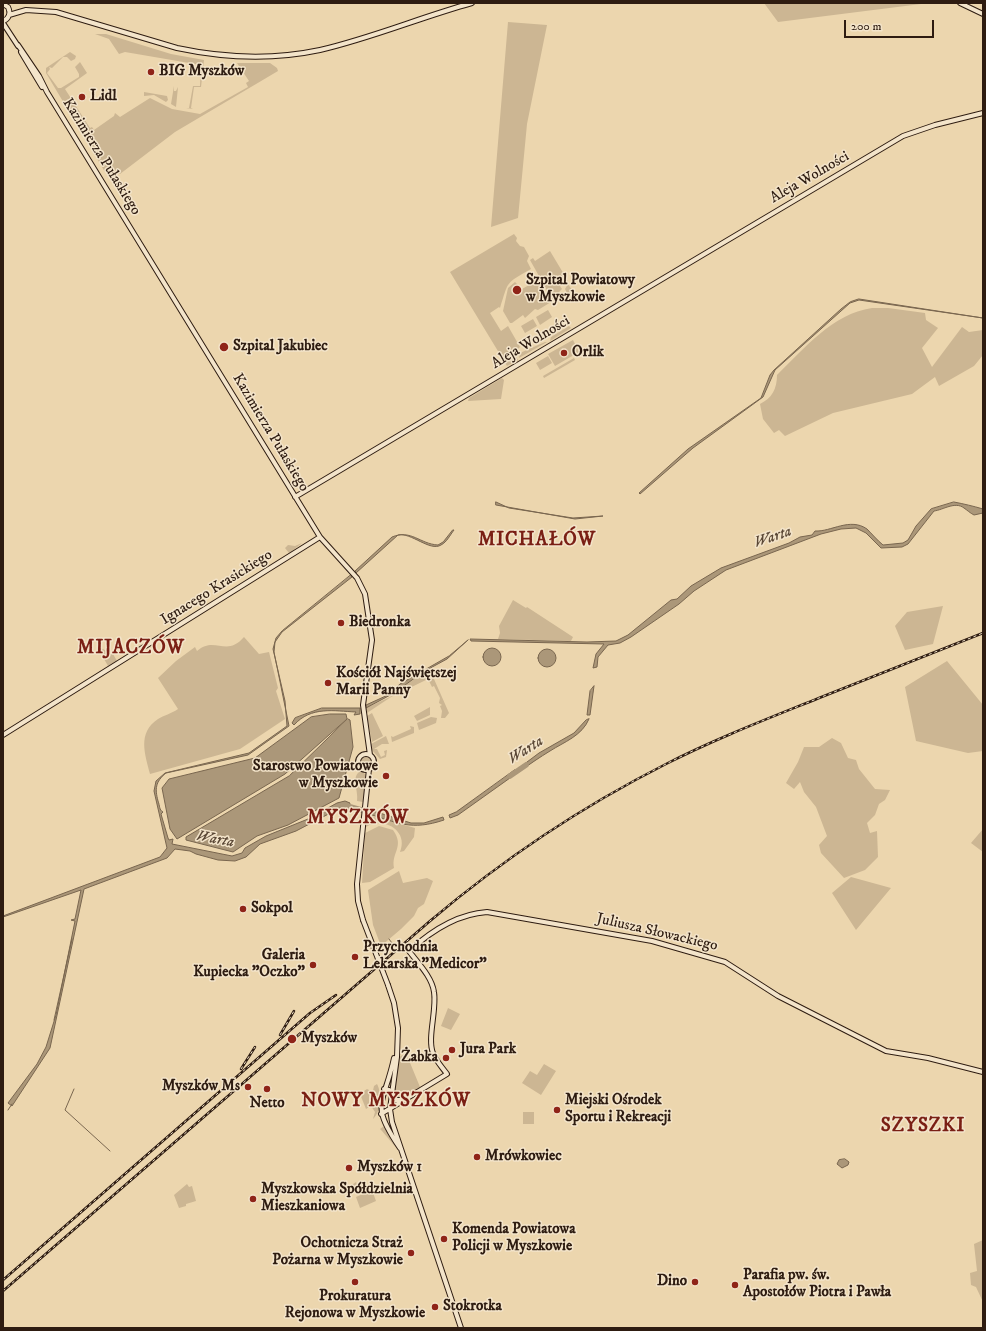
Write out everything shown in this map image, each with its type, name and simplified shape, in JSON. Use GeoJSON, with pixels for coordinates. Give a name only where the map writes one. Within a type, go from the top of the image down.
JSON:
{"type":"FeatureCollection","features":[{"type":"Feature","properties":{"kind":"main road"},"geometry":{"type":"LineString","coordinates":[[3,4],[20,10],[56,12],[154,42],[195,52],[248,57],[282,56],[320,50],[365,38],[472,3]]}},
{"type":"Feature","properties":{"kind":"main road"},"geometry":{"type":"LineString","coordinates":[[960,3],[983,14]]}},
{"type":"Feature","properties":{"kind":"main road"},"geometry":{"type":"LineString","coordinates":[[6,19],[8,7]]}},
{"type":"Feature","properties":{"kind":"main road"},"geometry":{"type":"LineString","coordinates":[[6,19],[20,10]]}},
{"type":"Feature","properties":{"kind":"main road","name":"Kazimierza Pułaskiego"},"geometry":{"type":"LineString","coordinates":[[6,19],[9,30],[26,60],[295,498],[320,537],[356,577],[365,594],[371,633],[371,653],[363,712],[370,755]]}},
{"type":"Feature","properties":{"kind":"main road","name":"Aleja Wolności"},"geometry":{"type":"LineString","coordinates":[[295,498],[903,136],[934,124],[983,113]]}},
{"type":"Feature","properties":{"kind":"main road","name":"Ignacego Krasickiego"},"geometry":{"type":"LineString","coordinates":[[3,735],[284,561],[320,537]]}},
{"type":"Feature","properties":{"kind":"main road","name":"Kazimierza Pułaskiego"},"geometry":{"type":"LineString","coordinates":[[364,754],[368,739]]}},
{"type":"Feature","properties":{"kind":"main road"},"geometry":{"type":"LineString","coordinates":[[367,782],[364,769],[360,767],[358,762],[359,757],[364,754],[370,755],[374,761],[369,768],[367,782],[357,890],[363,920],[388,985],[397,1016],[397,1048],[390,1109],[392,1122],[461,1328]]}},
{"type":"Feature","properties":{"kind":"main road"},"geometry":{"type":"LineString","coordinates":[[364,769],[369,768]]}},
{"type":"Feature","properties":{"kind":"main road","name":"Juliusza Słowackiego"},"geometry":{"type":"LineString","coordinates":[[405,1100],[447,1074],[432,1050],[435,1005],[434,991],[428,977],[408,950],[435,930],[467,915],[487,912],[652,941],[725,962],[778,996],[886,1051],[928,1058],[983,1072]]}},
{"type":"Feature","properties":{"kind":"main road"},"geometry":{"type":"LineString","coordinates":[[397,1048],[391,1074],[381,1100],[385,1125],[402,1152]]}},
{"type":"Feature","properties":{"kind":"main road"},"geometry":{"type":"LineString","coordinates":[[384,1090],[388,1089],[396,1100],[405,1100]]}},
{"type":"Feature","properties":{"kind":"main road"},"geometry":{"type":"LineString","coordinates":[[383,1113],[405,1100]]}},
{"type":"Feature","properties":{"kind":"shaded area"},"geometry":{"type":"Polygon","coordinates":[[[764,3],[929,3],[778,22],[764,3]]]}},
{"type":"Feature","properties":{"kind":"shaded area"},"geometry":{"type":"Polygon","coordinates":[[[508,22],[547,25],[527,124],[518,218],[491,227],[508,22]]]}},
{"type":"Feature","properties":{"kind":"shaded area"},"geometry":{"type":"Polygon","coordinates":[[[95,34],[106,34],[171,54],[204,60],[201,87],[194,87],[191,108],[193,109],[186,108],[189,108],[193,86],[200,86],[201,65],[125,52],[119,54],[109,39],[95,34]]]}},
{"type":"Feature","properties":{"kind":"shaded area"},"geometry":{"type":"Polygon","coordinates":[[[70,52],[76,56],[75,59],[71,61],[67,57],[63,57],[52,68],[49,67],[50,69],[47,73],[58,88],[61,88],[79,77],[75,67],[80,62],[87,73],[65,89],[90,128],[92,127],[94,130],[114,116],[115,113],[120,117],[150,98],[172,109],[200,114],[248,87],[246,83],[249,81],[237,63],[270,63],[277,68],[278,71],[175,132],[120,174],[105,172],[46,73],[46,68],[70,52]]]}},
{"type":"Feature","properties":{"kind":"shaded area"},"geometry":{"type":"Polygon","coordinates":[[[174,86],[174,91],[176,91],[178,87],[176,107],[171,104],[174,86]]]}},
{"type":"Feature","properties":{"kind":"shaded area"},"geometry":{"type":"Polygon","coordinates":[[[144,92],[167,96],[168,100],[166,102],[154,95],[144,96],[144,92]]]}},
{"type":"Feature","properties":{"kind":"shaded area"},"geometry":{"type":"Polygon","coordinates":[[[514,234],[517,238],[516,241],[520,246],[524,247],[529,256],[527,261],[531,269],[516,277],[509,284],[500,308],[499,307],[490,313],[501,331],[508,326],[520,347],[514,353],[518,360],[507,366],[450,272],[514,234]]]}},
{"type":"Feature","properties":{"kind":"shaded area"},"geometry":{"type":"Polygon","coordinates":[[[550,251],[568,281],[560,286],[562,289],[559,292],[562,296],[567,293],[565,289],[568,284],[576,296],[571,293],[561,298],[560,296],[555,299],[557,301],[553,301],[530,260],[533,258],[535,261],[550,251]]]}},
{"type":"Feature","properties":{"kind":"shaded area"},"geometry":{"type":"Polygon","coordinates":[[[538,280],[551,302],[538,310],[535,309],[525,318],[523,315],[510,323],[503,311],[508,288],[515,282],[522,289],[538,280]]]}},
{"type":"Feature","properties":{"kind":"shaded area"},"geometry":{"type":"Polygon","coordinates":[[[872,308],[888,308],[925,313],[926,320],[938,328],[922,348],[932,367],[962,327],[969,332],[983,330],[983,355],[974,366],[939,386],[935,377],[912,394],[833,413],[785,436],[779,430],[774,433],[763,419],[760,404],[771,396],[775,389],[777,375],[820,334],[832,325],[844,317],[858,311],[872,308]]]}},
{"type":"Feature","properties":{"kind":"shaded area"},"geometry":{"type":"Polygon","coordinates":[[[548,310],[552,317],[540,325],[536,317],[548,310]]]}},
{"type":"Feature","properties":{"kind":"shaded area"},"geometry":{"type":"Polygon","coordinates":[[[533,319],[537,326],[525,333],[521,326],[533,319]]]}},
{"type":"Feature","properties":{"kind":"shaded area"},"geometry":{"type":"Polygon","coordinates":[[[569,326],[571,328],[550,341],[551,337],[569,326]]]}},
{"type":"Feature","properties":{"kind":"shaded area","name":"Orlik"},"geometry":{"type":"Polygon","coordinates":[[[573,340],[579,352],[555,366],[548,354],[573,340]]]}},
{"type":"Feature","properties":{"kind":"shaded area"},"geometry":{"type":"Polygon","coordinates":[[[547,342],[519,358],[520,353],[547,342]]]}},
{"type":"Feature","properties":{"kind":"shaded area"},"geometry":{"type":"Polygon","coordinates":[[[548,356],[552,363],[540,370],[536,363],[548,356]]]}},
{"type":"Feature","properties":{"kind":"shaded area"},"geometry":{"type":"Polygon","coordinates":[[[574,358],[575,360],[544,378],[543,376],[574,358]]]}},
{"type":"Feature","properties":{"kind":"shaded area"},"geometry":{"type":"Polygon","coordinates":[[[502,378],[504,380],[501,399],[468,401],[469,398],[502,378]]]}},
{"type":"Feature","properties":{"kind":"shaded area"},"geometry":{"type":"Polygon","coordinates":[[[302,543],[289,553],[285,548],[288,545],[295,546],[302,543]]]}},
{"type":"Feature","properties":{"kind":"shaded area"},"geometry":{"type":"Polygon","coordinates":[[[513,600],[526,608],[527,607],[573,637],[571,641],[498,639],[500,633],[499,626],[513,600]]]}},
{"type":"Feature","properties":{"kind":"shaded area"},"geometry":{"type":"Polygon","coordinates":[[[943,606],[933,644],[905,650],[895,626],[907,612],[943,606]]]}},
{"type":"Feature","properties":{"kind":"shaded area"},"geometry":{"type":"Polygon","coordinates":[[[244,637],[259,654],[269,652],[278,688],[276,691],[285,719],[240,749],[150,774],[144,744],[147,731],[158,719],[178,709],[158,678],[176,661],[195,647],[197,651],[209,645],[232,646],[244,637]]]}},
{"type":"Feature","properties":{"kind":"shaded area"},"geometry":{"type":"Polygon","coordinates":[[[109,645],[111,647],[109,654],[113,654],[117,661],[108,666],[99,650],[103,649],[106,651],[107,646],[109,645]]]}},
{"type":"Feature","properties":{"kind":"shaded area"},"geometry":{"type":"Polygon","coordinates":[[[947,661],[983,705],[983,751],[968,753],[916,741],[905,687],[947,661]]]}},
{"type":"Feature","properties":{"kind":"shaded area"},"geometry":{"type":"Polygon","coordinates":[[[430,670],[449,713],[445,718],[441,718],[442,711],[440,706],[442,705],[439,703],[440,698],[434,686],[432,687],[428,679],[391,697],[367,713],[366,708],[390,697],[411,681],[430,670]]]}},
{"type":"Feature","properties":{"kind":"shaded area"},"geometry":{"type":"Polygon","coordinates":[[[430,707],[430,715],[417,721],[414,716],[430,707]]]}},
{"type":"Feature","properties":{"kind":"shaded area"},"geometry":{"type":"Polygon","coordinates":[[[372,713],[383,736],[372,742],[367,716],[372,713]]]}},
{"type":"Feature","properties":{"kind":"shaded area"},"geometry":{"type":"Polygon","coordinates":[[[431,717],[437,718],[436,723],[419,730],[417,723],[431,717]]]}},
{"type":"Feature","properties":{"kind":"shaded area"},"geometry":{"type":"Polygon","coordinates":[[[410,726],[414,727],[414,733],[392,742],[391,736],[393,737],[411,729],[410,726]]]}},
{"type":"Feature","properties":{"kind":"shaded area"},"geometry":{"type":"Polygon","coordinates":[[[386,736],[389,744],[382,744],[374,749],[377,749],[381,757],[385,755],[384,751],[387,750],[386,757],[380,759],[371,749],[371,744],[386,736]]]}},
{"type":"Feature","properties":{"kind":"shaded area"},"geometry":{"type":"Polygon","coordinates":[[[832,738],[841,743],[848,758],[856,760],[859,769],[875,789],[890,790],[885,800],[879,804],[875,815],[867,823],[870,833],[877,831],[878,857],[865,870],[844,878],[821,853],[819,845],[827,836],[816,807],[804,792],[800,782],[794,789],[786,783],[798,762],[804,747],[819,747],[832,738]]]}},
{"type":"Feature","properties":{"kind":"shaded area"},"geometry":{"type":"Polygon","coordinates":[[[366,756],[370,758],[372,762],[370,766],[366,768],[362,766],[360,762],[362,758],[366,756]]]}},
{"type":"Feature","properties":{"kind":"shaded area"},"geometry":{"type":"Polygon","coordinates":[[[361,771],[365,774],[366,780],[363,802],[357,801],[355,780],[358,773],[361,771]]]}},
{"type":"Feature","properties":{"kind":"shaded area"},"geometry":{"type":"Polygon","coordinates":[[[368,815],[415,828],[414,837],[404,851],[400,852],[402,844],[401,837],[398,832],[387,824],[373,824],[366,827],[368,815]]]}},
{"type":"Feature","properties":{"kind":"shaded area"},"geometry":{"type":"Polygon","coordinates":[[[379,826],[393,830],[398,841],[394,858],[394,868],[370,882],[362,883],[365,833],[379,826]]]}},
{"type":"Feature","properties":{"kind":"shaded area"},"geometry":{"type":"Polygon","coordinates":[[[983,829],[983,852],[971,843],[983,829]]]}},
{"type":"Feature","properties":{"kind":"shaded area"},"geometry":{"type":"Polygon","coordinates":[[[399,871],[403,883],[427,878],[433,881],[424,904],[418,908],[414,916],[401,929],[381,946],[373,925],[368,890],[399,871]]]}},
{"type":"Feature","properties":{"kind":"shaded area"},"geometry":{"type":"Polygon","coordinates":[[[851,877],[891,888],[856,930],[832,893],[851,877]]]}},
{"type":"Feature","properties":{"kind":"shaded area"},"geometry":{"type":"Polygon","coordinates":[[[448,1008],[460,1014],[451,1030],[441,1026],[448,1008]]]}},
{"type":"Feature","properties":{"kind":"shaded area"},"geometry":{"type":"Polygon","coordinates":[[[406,1053],[420,1087],[403,1098],[399,1098],[394,1094],[399,1057],[406,1053]]]}},
{"type":"Feature","properties":{"kind":"shaded area"},"geometry":{"type":"Polygon","coordinates":[[[544,1064],[556,1071],[541,1095],[522,1083],[530,1071],[537,1075],[544,1064]]]}},
{"type":"Feature","properties":{"kind":"shaded area"},"geometry":{"type":"Polygon","coordinates":[[[377,1084],[380,1092],[380,1102],[378,1112],[373,1119],[375,1112],[371,1106],[372,1095],[374,1086],[377,1084]]]}},
{"type":"Feature","properties":{"kind":"shaded area"},"geometry":{"type":"Polygon","coordinates":[[[367,1089],[371,1091],[369,1096],[369,1107],[366,1109],[360,1094],[367,1089]]]}},
{"type":"Feature","properties":{"kind":"shaded area"},"geometry":{"type":"Polygon","coordinates":[[[523,1112],[534,1112],[534,1124],[523,1124],[523,1112]]]}},
{"type":"Feature","properties":{"kind":"shaded area"},"geometry":{"type":"Polygon","coordinates":[[[384,1126],[398,1150],[380,1129],[384,1126]]]}},
{"type":"Feature","properties":{"kind":"shaded area"},"geometry":{"type":"Polygon","coordinates":[[[356,1182],[359,1191],[347,1196],[345,1190],[356,1182]]]}},
{"type":"Feature","properties":{"kind":"shaded area"},"geometry":{"type":"Polygon","coordinates":[[[187,1184],[189,1187],[192,1186],[196,1201],[179,1208],[174,1195],[187,1184]]]}},
{"type":"Feature","properties":{"kind":"shaded area"},"geometry":{"type":"Polygon","coordinates":[[[372,1190],[376,1201],[360,1208],[356,1197],[372,1190]]]}},
{"type":"Feature","properties":{"kind":"shaded area"},"geometry":{"type":"Polygon","coordinates":[[[983,1240],[983,1302],[976,1287],[971,1285],[970,1273],[977,1271],[974,1244],[983,1240]]]}},
{"type":"Feature","properties":{"kind":"water"},"geometry":{"type":"Polygon","coordinates":[[[859,299],[983,318],[859,300],[850,303],[775,370],[763,397],[693,448],[640,494],[639,493],[688,449],[761,398],[770,375],[774,370],[841,309],[850,302],[859,299]]]}},
{"type":"Feature","properties":{"kind":"water"},"geometry":{"type":"Polygon","coordinates":[[[496,502],[507,507],[496,505],[496,502]]]}},
{"type":"Feature","properties":{"kind":"water"},"geometry":{"type":"Polygon","coordinates":[[[954,502],[983,509],[983,513],[974,515],[957,505],[934,511],[908,544],[902,547],[881,548],[866,533],[856,528],[841,529],[821,534],[726,570],[694,591],[679,604],[631,637],[620,643],[608,645],[598,657],[597,667],[593,668],[596,654],[604,644],[471,641],[470,639],[587,642],[616,641],[628,635],[671,600],[677,599],[691,586],[721,568],[789,543],[800,537],[812,535],[815,531],[854,524],[867,529],[883,545],[903,543],[908,540],[916,526],[931,509],[954,502]]]}},
{"type":"Feature","properties":{"kind":"water"},"geometry":{"type":"Polygon","coordinates":[[[507,507],[542,513],[509,508],[507,507]]]}},
{"type":"Feature","properties":{"kind":"water"},"geometry":{"type":"Polygon","coordinates":[[[542,513],[573,518],[603,516],[575,519],[542,513]]]}},
{"type":"Feature","properties":{"kind":"water"},"geometry":{"type":"Polygon","coordinates":[[[454,530],[445,542],[437,546],[431,546],[409,536],[403,535],[410,536],[438,545],[443,542],[454,530]]]}},
{"type":"Feature","properties":{"kind":"water"},"geometry":{"type":"Polygon","coordinates":[[[398,535],[356,573],[355,571],[392,537],[398,535]]]}},
{"type":"Feature","properties":{"kind":"water"},"geometry":{"type":"Polygon","coordinates":[[[351,575],[352,577],[282,632],[275,642],[274,652],[276,663],[273,649],[276,638],[282,631],[351,575]]]}},
{"type":"Feature","properties":{"kind":"water"},"geometry":{"type":"Polygon","coordinates":[[[468,640],[447,659],[423,672],[394,693],[366,708],[366,705],[388,695],[400,684],[449,656],[468,640]]]}},
{"type":"Feature","properties":{"kind":"water"},"geometry":{"type":"Polygon","coordinates":[[[492,648],[498,651],[501,657],[498,663],[492,666],[486,663],[483,657],[486,651],[492,648]]]}},
{"type":"Feature","properties":{"kind":"water"},"geometry":{"type":"Polygon","coordinates":[[[547,649],[553,652],[556,658],[553,664],[547,667],[541,664],[538,658],[541,652],[547,649]]]}},
{"type":"Feature","properties":{"kind":"water"},"geometry":{"type":"Polygon","coordinates":[[[276,663],[285,701],[286,710],[276,663]]]}},
{"type":"Feature","properties":{"kind":"water"},"geometry":{"type":"Polygon","coordinates":[[[594,686],[590,715],[587,715],[590,691],[594,686]]]}},
{"type":"Feature","properties":{"kind":"water"},"geometry":{"type":"Polygon","coordinates":[[[322,708],[360,708],[360,714],[354,715],[356,712],[315,712],[301,719],[294,725],[292,723],[295,718],[322,708]]]}},
{"type":"Feature","properties":{"kind":"water"},"geometry":{"type":"Polygon","coordinates":[[[286,710],[289,726],[248,755],[166,773],[162,776],[158,783],[156,793],[160,809],[163,812],[161,814],[169,840],[173,839],[172,844],[232,856],[242,853],[245,848],[266,836],[308,819],[337,803],[345,801],[350,803],[348,810],[340,808],[296,831],[260,844],[246,857],[235,861],[218,860],[190,851],[175,849],[167,858],[84,889],[50,1048],[12,1106],[8,1103],[37,1064],[46,1047],[56,1015],[75,921],[71,920],[75,919],[81,890],[3,916],[160,857],[167,848],[154,791],[156,781],[165,773],[249,753],[287,726],[286,710]]]}},
{"type":"Feature","properties":{"kind":"water"},"geometry":{"type":"Polygon","coordinates":[[[330,714],[346,714],[347,719],[285,774],[177,839],[170,829],[162,788],[169,779],[255,758],[311,717],[330,714]]]}},
{"type":"Feature","properties":{"kind":"water"},"geometry":{"type":"Polygon","coordinates":[[[348,719],[350,720],[353,747],[339,798],[288,825],[257,836],[233,852],[186,840],[186,837],[289,776],[348,719]]]}},
{"type":"Feature","properties":{"kind":"water"},"geometry":{"type":"Polygon","coordinates":[[[589,719],[582,730],[577,734],[520,771],[519,768],[539,753],[574,733],[586,720],[589,719]]]}},
{"type":"Feature","properties":{"kind":"water"},"geometry":{"type":"Polygon","coordinates":[[[515,770],[517,773],[458,815],[450,818],[449,815],[456,812],[515,770]]]}},
{"type":"Feature","properties":{"kind":"water"},"geometry":{"type":"Polygon","coordinates":[[[367,809],[411,823],[424,823],[443,817],[444,820],[422,825],[396,823],[366,813],[367,809]]]}},
{"type":"Feature","properties":{"kind":"water"},"geometry":{"type":"Polygon","coordinates":[[[845,1159],[849,1162],[848,1165],[842,1168],[837,1164],[839,1160],[845,1159]]]}},
{"type":"Feature","properties":{"kind":"waterway","name":"Warta"},"geometry":{"type":"LineString","coordinates":[[510,776],[526,765]]}},
{"type":"Feature","properties":{"kind":"waterway","name":"Warta"},"geometry":{"type":"LineString","coordinates":[[343,805],[369,812]]}},
{"type":"Feature","properties":{"kind":"waterway"},"geometry":{"type":"LineString","coordinates":[[54,1020],[72,939]]}},
{"type":"Feature","properties":{"kind":"waterway"},"geometry":{"type":"LineString","coordinates":[[389,939],[395,947]]}},
{"type":"Feature","properties":{"kind":"waterway"},"geometry":{"type":"LineString","coordinates":[[74,1089],[65,1110],[110,1151]]}},
{"type":"Feature","properties":{"kind":"waterway"},"geometry":{"type":"LineString","coordinates":[[8,1110],[12,1104]]}},
{"type":"Feature","properties":{"kind":"railway"},"geometry":{"type":"LineString","coordinates":[[3,1291],[430,921],[485,877],[543,836],[603,798],[703,746],[983,633]]}},
{"type":"Feature","properties":{"kind":"railway"},"geometry":{"type":"LineString","coordinates":[[3,1280],[310,1013],[336,995]]}},
{"type":"Feature","properties":{"kind":"railway"},"geometry":{"type":"LineString","coordinates":[[280,1035],[294,1011]]}},
{"type":"Feature","properties":{"kind":"railway"},"geometry":{"type":"LineString","coordinates":[[241,1069],[255,1047]]}},
{"type":"Feature","properties":{"kind":"place","name":"BIG Myszków"},"geometry":{"type":"Point","coordinates":[151,72]}},
{"type":"Feature","properties":{"kind":"place","name":"Lidl"},"geometry":{"type":"Point","coordinates":[82,97]}},
{"type":"Feature","properties":{"kind":"place","name":"Szpital Powiatowy w Myszkowie"},"geometry":{"type":"Point","coordinates":[517,290]}},
{"type":"Feature","properties":{"kind":"place","name":"Szpital Jakubiec"},"geometry":{"type":"Point","coordinates":[224,347]}},
{"type":"Feature","properties":{"kind":"place","name":"Orlik"},"geometry":{"type":"Point","coordinates":[564,353]}},
{"type":"Feature","properties":{"kind":"place","name":"Biedronka"},"geometry":{"type":"Point","coordinates":[341,623]}},
{"type":"Feature","properties":{"kind":"place","name":"Kościół Najświętszej Marii Panny"},"geometry":{"type":"Point","coordinates":[328,683]}},
{"type":"Feature","properties":{"kind":"place","name":"Starostwo Powiatowe w Myszkowie"},"geometry":{"type":"Point","coordinates":[386,776]}},
{"type":"Feature","properties":{"kind":"place","name":"Sokpol"},"geometry":{"type":"Point","coordinates":[243,909]}},
{"type":"Feature","properties":{"kind":"place","name":"Przychodnia Lekarska \"Medicor\""},"geometry":{"type":"Point","coordinates":[355,957]}},
{"type":"Feature","properties":{"kind":"place","name":"Galeria Kupiecka \"Oczko\""},"geometry":{"type":"Point","coordinates":[313,965]}},
{"type":"Feature","properties":{"kind":"place","name":"Myszków"},"geometry":{"type":"Point","coordinates":[292,1039]}},
{"type":"Feature","properties":{"kind":"place","name":"Jura Park"},"geometry":{"type":"Point","coordinates":[452,1050]}},
{"type":"Feature","properties":{"kind":"place","name":"Żabka"},"geometry":{"type":"Point","coordinates":[446,1058]}},
{"type":"Feature","properties":{"kind":"place","name":"Myszków Ms"},"geometry":{"type":"Point","coordinates":[248,1087]}},
{"type":"Feature","properties":{"kind":"place","name":"Netto"},"geometry":{"type":"Point","coordinates":[267,1089]}},
{"type":"Feature","properties":{"kind":"place","name":"Miejski Ośrodek Sportu i Rekreacji"},"geometry":{"type":"Point","coordinates":[557,1110]}},
{"type":"Feature","properties":{"kind":"place","name":"Mrówkowiec"},"geometry":{"type":"Point","coordinates":[477,1157]}},
{"type":"Feature","properties":{"kind":"place","name":"Myszków 1"},"geometry":{"type":"Point","coordinates":[349,1168]}},
{"type":"Feature","properties":{"kind":"place","name":"Myszkowska Spółdzielnia Mieszkaniowa"},"geometry":{"type":"Point","coordinates":[253,1199]}},
{"type":"Feature","properties":{"kind":"place","name":"Komenda Powiatowa Policji w Myszkowie"},"geometry":{"type":"Point","coordinates":[444,1239]}},
{"type":"Feature","properties":{"kind":"place","name":"Ochotnicza Straż Pożarna w Myszkowie"},"geometry":{"type":"Point","coordinates":[411,1253]}},
{"type":"Feature","properties":{"kind":"place","name":"Prokuratura Rejonowa w Myszkowie"},"geometry":{"type":"Point","coordinates":[355,1282]}},
{"type":"Feature","properties":{"kind":"place","name":"Dino"},"geometry":{"type":"Point","coordinates":[695,1282]}},
{"type":"Feature","properties":{"kind":"place","name":"Parafia pw. św. Apostołów Piotra i Pawła"},"geometry":{"type":"Point","coordinates":[735,1285]}},
{"type":"Feature","properties":{"kind":"place","name":"Stokrotka"},"geometry":{"type":"Point","coordinates":[435,1307]}},
{"type":"Feature","properties":{"kind":"district","name":"MICHAŁÓW"},"geometry":{"type":"Point","coordinates":[537,541]}},
{"type":"Feature","properties":{"kind":"district","name":"MIJACZÓW"},"geometry":{"type":"Point","coordinates":[131,649]}},
{"type":"Feature","properties":{"kind":"district","name":"MYSZKÓW"},"geometry":{"type":"Point","coordinates":[358,819]}},
{"type":"Feature","properties":{"kind":"district","name":"NOWY MYSZKÓW"},"geometry":{"type":"Point","coordinates":[386,1102]}},
{"type":"Feature","properties":{"kind":"district","name":"SZYSZKI"},"geometry":{"type":"Point","coordinates":[923,1127]}}]}
